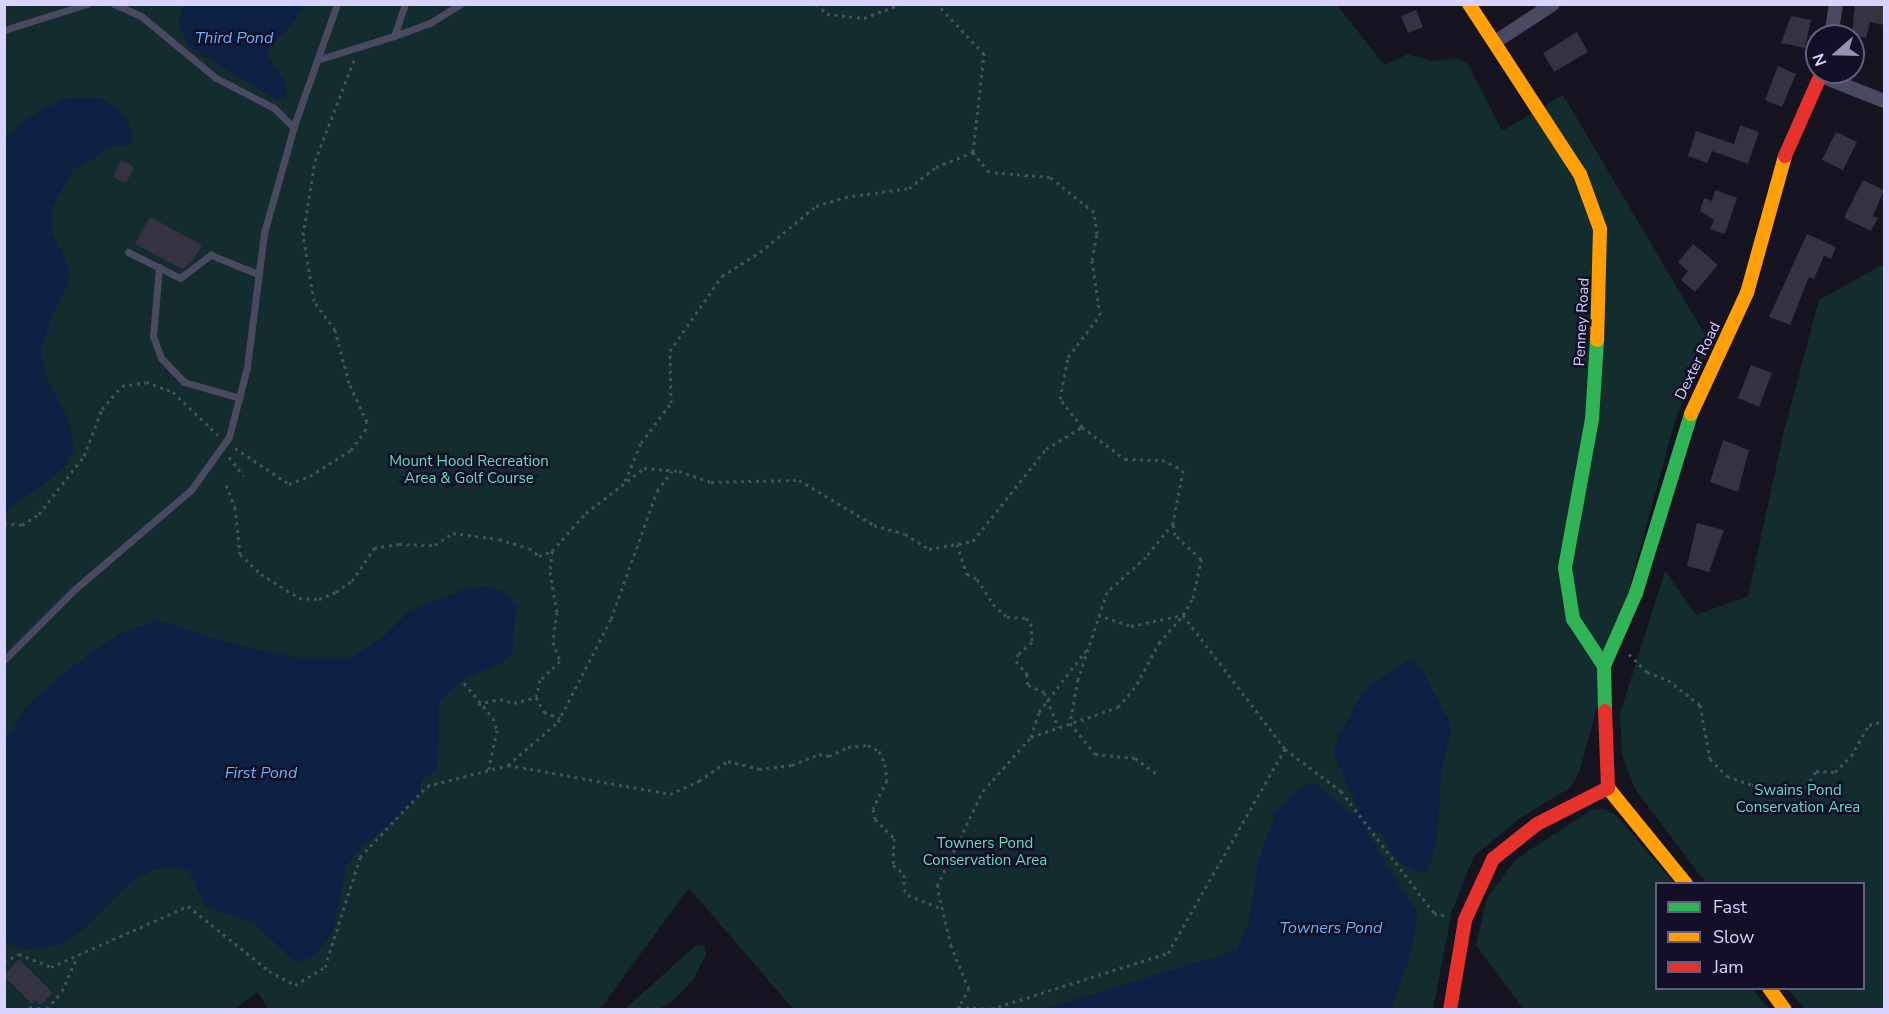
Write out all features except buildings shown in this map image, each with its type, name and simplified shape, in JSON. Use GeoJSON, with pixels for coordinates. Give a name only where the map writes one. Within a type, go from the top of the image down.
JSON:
{"type":"FeatureCollection","features":[{"type":"Feature","properties":{"kind":"street","name":"Penney Road"},"geometry":{"type":"LineString","coordinates":[[1469,4],[1580,174],[1602,239],[1592,419],[1565,568],[1573,619],[1604,666]]}},
{"type":"Feature","properties":{"kind":"street"},"geometry":{"type":"LineString","coordinates":[[1495,42],[1553,4]]}},
{"type":"Feature","properties":{"kind":"street"},"geometry":{"type":"LineString","coordinates":[[1833,24],[1836,4]]}},
{"type":"Feature","properties":{"kind":"street","name":"Dexter Road"},"geometry":{"type":"LineString","coordinates":[[1604,666],[1640,583],[1684,430],[1748,293],[1783,160],[1817,84]]}},
{"type":"Feature","properties":{"kind":"street"},"geometry":{"type":"LineString","coordinates":[[1846,84],[1884,100]]}},
{"type":"Feature","properties":{"kind":"street"},"geometry":{"type":"LineString","coordinates":[[1604,666],[1608,788],[1684,882]]}},
{"type":"Feature","properties":{"kind":"street"},"geometry":{"type":"LineString","coordinates":[[1450,1010],[1466,920],[1493,859],[1537,824],[1608,788]]}},
{"type":"Feature","properties":{"kind":"street"},"geometry":{"type":"LineString","coordinates":[[1770,990],[1785,1010]]}},
{"type":"Feature","properties":{"kind":"lane"},"geometry":{"type":"LineString","coordinates":[[4,30],[87,4]]}},
{"type":"Feature","properties":{"kind":"lane"},"geometry":{"type":"LineString","coordinates":[[114,4],[141,16],[216,78],[274,108],[294,128]]}},
{"type":"Feature","properties":{"kind":"lane"},"geometry":{"type":"LineString","coordinates":[[4,660],[75,589],[191,490],[229,437],[240,398],[264,233],[294,128],[337,4]]}},
{"type":"Feature","properties":{"kind":"lane"},"geometry":{"type":"LineString","coordinates":[[394,36],[405,4]]}},
{"type":"Feature","properties":{"kind":"lane"},"geometry":{"type":"LineString","coordinates":[[317,60],[430,23],[461,4]]}},
{"type":"Feature","properties":{"kind":"lane"},"geometry":{"type":"LineString","coordinates":[[129,252],[182,279],[204,258],[217,255],[258,274]]}},
{"type":"Feature","properties":{"kind":"lane"},"geometry":{"type":"LineString","coordinates":[[159,267],[153,336],[161,358],[184,382],[240,398]]}},
{"type":"Feature","properties":{"kind":"path"},"geometry":{"type":"LineString","coordinates":[[816,4],[827,14],[864,18],[900,4]]}},
{"type":"Feature","properties":{"kind":"path"},"geometry":{"type":"LineString","coordinates":[[937,4],[984,54],[973,152],[989,172],[1050,177],[1095,212],[1097,234],[1092,260],[1100,315],[1068,357],[1060,399],[1082,427],[1125,459],[1162,460],[1183,470],[1173,523],[1175,535],[1201,559],[1193,598],[1183,615],[1159,643],[1137,684],[1118,707],[1031,737]]}},
{"type":"Feature","properties":{"kind":"path"},"geometry":{"type":"LineString","coordinates":[[625,481],[641,443],[671,404],[670,351],[722,276],[760,252],[816,206],[845,197],[909,188],[936,167],[973,152]]}},
{"type":"Feature","properties":{"kind":"path"},"geometry":{"type":"LineString","coordinates":[[226,485],[235,507],[240,554],[261,574],[299,598],[319,599],[336,592],[352,581],[374,548],[399,544],[435,545],[453,533],[499,539],[529,548],[539,556],[552,551],[586,513],[644,468],[672,471],[711,482],[799,480],[874,525],[905,534],[929,549],[973,541],[1046,449],[1082,427]]}},
{"type":"Feature","properties":{"kind":"path"},"geometry":{"type":"LineString","coordinates":[[227,457],[234,460],[244,476]]}},
{"type":"Feature","properties":{"kind":"path"},"geometry":{"type":"LineString","coordinates":[[508,765],[560,718],[611,620],[657,491],[672,471]]}},
{"type":"Feature","properties":{"kind":"path"},"geometry":{"type":"LineString","coordinates":[[1070,723],[1098,615],[1107,592],[1146,557],[1173,523]]}},
{"type":"Feature","properties":{"kind":"path"},"geometry":{"type":"LineString","coordinates":[[957,544],[967,574],[977,579],[993,604],[1007,617],[1026,618],[1031,624],[1032,642],[1018,654],[1016,661],[1027,674],[1028,685],[1044,693],[1058,727]]}},
{"type":"Feature","properties":{"kind":"path"},"geometry":{"type":"LineString","coordinates":[[552,551],[550,572],[557,603],[554,642],[560,661],[540,680],[536,697],[544,712],[560,718]]}},
{"type":"Feature","properties":{"kind":"path"},"geometry":{"type":"LineString","coordinates":[[1098,615],[1131,626],[1183,615]]}},
{"type":"Feature","properties":{"kind":"path"},"geometry":{"type":"LineString","coordinates":[[1183,615],[1286,749],[1341,791],[1434,913]]}},
{"type":"Feature","properties":{"kind":"path"},"geometry":{"type":"LineString","coordinates":[[1090,645],[1047,700],[1031,737],[983,791],[963,826],[937,886],[951,946],[969,989],[958,1008],[991,1009],[1168,953],[1286,749]]}},
{"type":"Feature","properties":{"kind":"path"},"geometry":{"type":"LineString","coordinates":[[1611,651],[1628,653],[1647,672],[1668,680],[1700,705],[1710,759],[1726,776],[1752,785],[1806,787],[1816,771],[1834,772],[1851,756],[1869,725],[1884,721]]}},
{"type":"Feature","properties":{"kind":"path"},"geometry":{"type":"LineString","coordinates":[[464,683],[478,704],[493,718],[497,730],[489,769]]}},
{"type":"Feature","properties":{"kind":"path"},"geometry":{"type":"LineString","coordinates":[[478,704],[500,699],[514,703],[536,697]]}},
{"type":"Feature","properties":{"kind":"path"},"geometry":{"type":"LineString","coordinates":[[1070,723],[1095,754],[1135,758],[1158,775]]}},
{"type":"Feature","properties":{"kind":"path"},"geometry":{"type":"LineString","coordinates":[[4,962],[19,954],[51,967],[188,906],[268,971],[295,985],[325,967],[360,857],[427,786],[508,765],[670,794],[699,781],[728,761],[759,769],[868,745],[879,751],[885,764],[887,780],[873,809],[875,819],[894,838],[893,865],[904,874],[904,889],[908,895],[942,909]]}},
{"type":"Feature","properties":{"kind":"path"},"geometry":{"type":"LineString","coordinates":[[29,1007],[47,1009],[62,991],[78,956]]}},
{"type":"Feature","properties":{"kind":"green space","name":"Mount Hood Recreation Area & Golf Course"},"geometry":{"type":"Polygon","coordinates":[[[5,5],[1337,5],[1384,65],[1408,54],[1432,61],[1457,58],[1468,64],[1502,131],[1563,95],[1710,343],[1676,417],[1579,773],[1571,787],[1520,818],[1474,856],[1452,911],[1433,1009],[793,1009],[689,888],[600,1009],[268,1009],[258,992],[234,1009],[5,1010],[5,5]]]}},
{"type":"Feature","properties":{"kind":"green space","name":"Swains Pond Conservation Area"},"geometry":{"type":"Polygon","coordinates":[[[1884,264],[1884,1009],[1805,1009],[1789,990],[1865,990],[1865,882],[1705,882],[1635,789],[1622,755],[1620,714],[1665,571],[1696,615],[1748,596],[1784,431],[1819,300],[1884,264]]]}},
{"type":"Feature","properties":{"kind":"green space"},"geometry":{"type":"Polygon","coordinates":[[[1603,809],[1616,815],[1673,882],[1655,882],[1655,990],[1753,990],[1769,1009],[1523,1009],[1476,945],[1487,898],[1515,860],[1591,810],[1603,809]]]}},
{"type":"Feature","properties":{"kind":"green space"},"geometry":{"type":"Polygon","coordinates":[[[704,945],[706,955],[693,980],[672,1001],[659,1009],[625,1009],[695,946],[704,945]]]}},
{"type":"Feature","properties":{"kind":"water","name":"Third Pond"},"geometry":{"type":"Polygon","coordinates":[[[183,5],[303,5],[292,24],[269,48],[268,56],[286,84],[286,96],[277,100],[189,47],[178,23],[183,5]]]}},
{"type":"Feature","properties":{"kind":"water"},"geometry":{"type":"Polygon","coordinates":[[[66,98],[100,98],[127,117],[133,135],[129,145],[107,147],[97,157],[73,170],[52,207],[51,231],[67,262],[70,280],[51,318],[41,352],[47,378],[69,421],[74,449],[67,464],[47,482],[5,511],[5,140],[25,119],[66,98]]]}},
{"type":"Feature","properties":{"kind":"water","name":"First Pond"},"geometry":{"type":"Polygon","coordinates":[[[486,586],[504,591],[516,605],[513,651],[503,662],[464,679],[445,695],[439,705],[437,770],[422,779],[418,798],[356,852],[346,868],[332,933],[314,957],[295,962],[254,923],[206,907],[189,871],[175,867],[156,869],[132,881],[80,932],[58,945],[26,950],[5,942],[6,740],[27,706],[70,668],[120,634],[157,620],[219,640],[292,657],[352,657],[383,637],[409,611],[463,590],[486,586]]]}},
{"type":"Feature","properties":{"kind":"water","name":"Towners Pond"},"geometry":{"type":"Polygon","coordinates":[[[1411,659],[1420,666],[1452,727],[1442,768],[1436,847],[1427,872],[1414,871],[1397,861],[1381,832],[1372,830],[1367,833],[1418,913],[1409,959],[1391,1009],[1044,1009],[1237,950],[1249,922],[1258,861],[1276,812],[1299,789],[1314,782],[1353,815],[1359,810],[1333,753],[1339,736],[1364,690],[1411,659]]]}},
{"type":"Feature","properties":{"kind":"traffic: fast"},"geometry":{"type":"LineString","coordinates":[[1597,340],[1592,419],[1565,568],[1573,619],[1604,666]]}},
{"type":"Feature","properties":{"kind":"traffic: fast"},"geometry":{"type":"LineString","coordinates":[[1605,711],[1604,666],[1636,593],[1691,414]]}},
{"type":"Feature","properties":{"kind":"traffic: slow"},"geometry":{"type":"LineString","coordinates":[[1469,4],[1580,174],[1600,229],[1597,340]]}},
{"type":"Feature","properties":{"kind":"traffic: slow"},"geometry":{"type":"LineString","coordinates":[[1691,414],[1747,293],[1785,156]]}},
{"type":"Feature","properties":{"kind":"traffic: slow"},"geometry":{"type":"LineString","coordinates":[[1608,788],[1684,882]]}},
{"type":"Feature","properties":{"kind":"traffic: slow"},"geometry":{"type":"LineString","coordinates":[[1770,990],[1785,1010]]}},
{"type":"Feature","properties":{"kind":"traffic: jam"},"geometry":{"type":"LineString","coordinates":[[1785,156],[1817,84]]}},
{"type":"Feature","properties":{"kind":"traffic: jam"},"geometry":{"type":"LineString","coordinates":[[1450,1010],[1465,920],[1493,859],[1537,824],[1608,788],[1605,711]]}},
{"type":"Feature","properties":{"kind":"park label","name":"Towners Pond Conservation Area"},"geometry":{"type":"Point","coordinates":[985,852]}}]}
